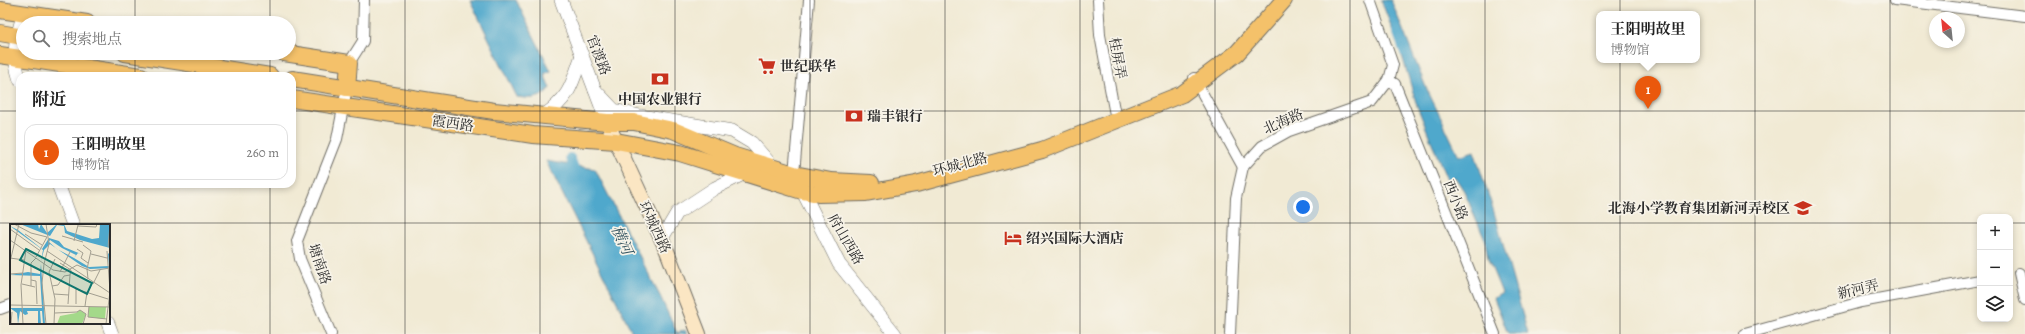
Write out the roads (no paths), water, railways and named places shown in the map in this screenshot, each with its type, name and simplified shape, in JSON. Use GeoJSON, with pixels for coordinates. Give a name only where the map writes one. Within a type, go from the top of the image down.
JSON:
{"type":"FeatureCollection","features":[{"type":"Feature","properties":{"kind":"main road","name":"环城北路"},"geometry":{"type":"LineString","coordinates":[[607,122],[634,122],[673,130],[735,156],[794,174],[831,181],[846,182],[869,183],[907,179],[1042,142],[1182,94],[1196,80],[1234,49],[1276,0]]}},
{"type":"Feature","properties":{"kind":"main road","name":"环城北路"},"geometry":{"type":"LineString","coordinates":[[1196,80],[1237,53],[1284,0]]}},
{"type":"Feature","properties":{"kind":"main road"},"geometry":{"type":"LineString","coordinates":[[0,10],[38,16]]}},
{"type":"Feature","properties":{"kind":"main road"},"geometry":{"type":"LineString","coordinates":[[0,33],[16,35]]}},
{"type":"Feature","properties":{"kind":"main road"},"geometry":{"type":"LineString","coordinates":[[296,55],[349,63],[347,88]]}},
{"type":"Feature","properties":{"kind":"main road"},"geometry":{"type":"LineString","coordinates":[[34,60],[114,72]]}},
{"type":"Feature","properties":{"kind":"main road"},"geometry":{"type":"LineString","coordinates":[[169,60],[245,72]]}},
{"type":"Feature","properties":{"kind":"main road","name":"霞西路"},"geometry":{"type":"LineString","coordinates":[[296,80],[521,114],[607,122]]}},
{"type":"Feature","properties":{"kind":"main road","name":"霞西路"},"geometry":{"type":"LineString","coordinates":[[296,100],[533,135],[616,141]]}},
{"type":"Feature","properties":{"kind":"main road","name":"环城北路"},"geometry":{"type":"LineString","coordinates":[[616,141],[680,154],[802,191],[818,194],[866,193],[916,184],[1042,150],[1115,117]]}},
{"type":"Feature","properties":{"kind":"main road","name":"环城西路"},"geometry":{"type":"LineString","coordinates":[[607,122],[661,240],[699,334]]}},
{"type":"Feature","properties":{"kind":"street"},"geometry":{"type":"LineString","coordinates":[[349,63],[363,40],[364,0]]}},
{"type":"Feature","properties":{"kind":"street","name":"官渡路"},"geometry":{"type":"LineString","coordinates":[[560,0],[607,122]]}},
{"type":"Feature","properties":{"kind":"street"},"geometry":{"type":"LineString","coordinates":[[794,174],[809,0]]}},
{"type":"Feature","properties":{"kind":"street","name":"桂屏弄"},"geometry":{"type":"LineString","coordinates":[[1098,0],[1100,35],[1115,117]]}},
{"type":"Feature","properties":{"kind":"street"},"geometry":{"type":"LineString","coordinates":[[1370,0],[1392,65],[1389,80]]}},
{"type":"Feature","properties":{"kind":"street"},"geometry":{"type":"LineString","coordinates":[[1895,0],[2025,16]]}},
{"type":"Feature","properties":{"kind":"street"},"geometry":{"type":"LineString","coordinates":[[16,42],[7,56],[16,73]]}},
{"type":"Feature","properties":{"kind":"street"},"geometry":{"type":"LineString","coordinates":[[543,116],[557,107],[569,92],[582,55]]}},
{"type":"Feature","properties":{"kind":"street"},"geometry":{"type":"LineString","coordinates":[[1196,80],[1242,167],[1236,198],[1230,334]]}},
{"type":"Feature","properties":{"kind":"street","name":"北海路"},"geometry":{"type":"LineString","coordinates":[[1242,167],[1262,146],[1289,131],[1372,102],[1389,80]]}},
{"type":"Feature","properties":{"kind":"street","name":"西小路"},"geometry":{"type":"LineString","coordinates":[[1389,80],[1395,84],[1495,334]]}},
{"type":"Feature","properties":{"kind":"street","name":"塘南路"},"geometry":{"type":"LineString","coordinates":[[331,334],[300,259],[297,241],[337,139],[347,88]]}},
{"type":"Feature","properties":{"kind":"street"},"geometry":{"type":"LineString","coordinates":[[595,90],[614,110],[640,116],[732,131],[752,143],[773,167]]}},
{"type":"Feature","properties":{"kind":"street"},"geometry":{"type":"LineString","coordinates":[[661,240],[677,214],[715,188],[745,173]]}},
{"type":"Feature","properties":{"kind":"street","name":"府山西路"},"geometry":{"type":"LineString","coordinates":[[794,174],[839,264],[895,334]]}},
{"type":"Feature","properties":{"kind":"street"},"geometry":{"type":"LineString","coordinates":[[59,188],[73,224]]}},
{"type":"Feature","properties":{"kind":"street"},"geometry":{"type":"LineString","coordinates":[[2018,273],[2025,300]]}},
{"type":"Feature","properties":{"kind":"street","name":"新河弄"},"geometry":{"type":"LineString","coordinates":[[1745,334],[1861,302],[1977,281]]}},
{"type":"Feature","properties":{"kind":"street"},"geometry":{"type":"LineString","coordinates":[[0,309],[10,305]]}},
{"type":"Feature","properties":{"kind":"street"},"geometry":{"type":"LineString","coordinates":[[108,324],[112,334]]}},
{"type":"Feature","properties":{"kind":"water"},"geometry":{"type":"Polygon","coordinates":[[[470,0],[516,0],[551,71],[544,74],[550,88],[543,95],[535,98],[517,97],[470,0]]]}},
{"type":"Feature","properties":{"kind":"water"},"geometry":{"type":"Polygon","coordinates":[[[1381,0],[1391,0],[1425,85],[1459,156],[1474,151],[1494,212],[1528,334],[1508,334],[1494,298],[1502,293],[1488,259],[1485,240],[1464,191],[1455,177],[1447,180],[1417,106],[1401,52],[1381,0]]]}},
{"type":"Feature","properties":{"kind":"water"},"geometry":{"type":"Polygon","coordinates":[[[546,161],[595,169],[661,298],[677,333],[685,330],[687,334],[633,334],[546,161]]]}},
{"type":"Feature","properties":{"kind":"waterway"},"geometry":{"type":"LineString","coordinates":[[1393,30],[1402,55]]}},
{"type":"Feature","properties":{"kind":"waterway","name":"横河"},"geometry":{"type":"LineString","coordinates":[[570,158],[578,178]]}},
{"type":"Feature","properties":{"kind":"place","name":"世纪联华"},"geometry":{"type":"Point","coordinates":[767,66]}},
{"type":"Feature","properties":{"kind":"place","name":"中国农业银行"},"geometry":{"type":"Point","coordinates":[660,79]}},
{"type":"Feature","properties":{"kind":"place","name":"王阳明故里"},"geometry":{"type":"Point","coordinates":[1648,109]}},
{"type":"Feature","properties":{"kind":"place","name":"瑞丰银行"},"geometry":{"type":"Point","coordinates":[854,116]}},
{"type":"Feature","properties":{"kind":"place","name":"北海小学教育集团新河弄校区"},"geometry":{"type":"Point","coordinates":[1803,208]}},
{"type":"Feature","properties":{"kind":"place","name":"绍兴国际大酒店"},"geometry":{"type":"Point","coordinates":[1013,238]}}]}
